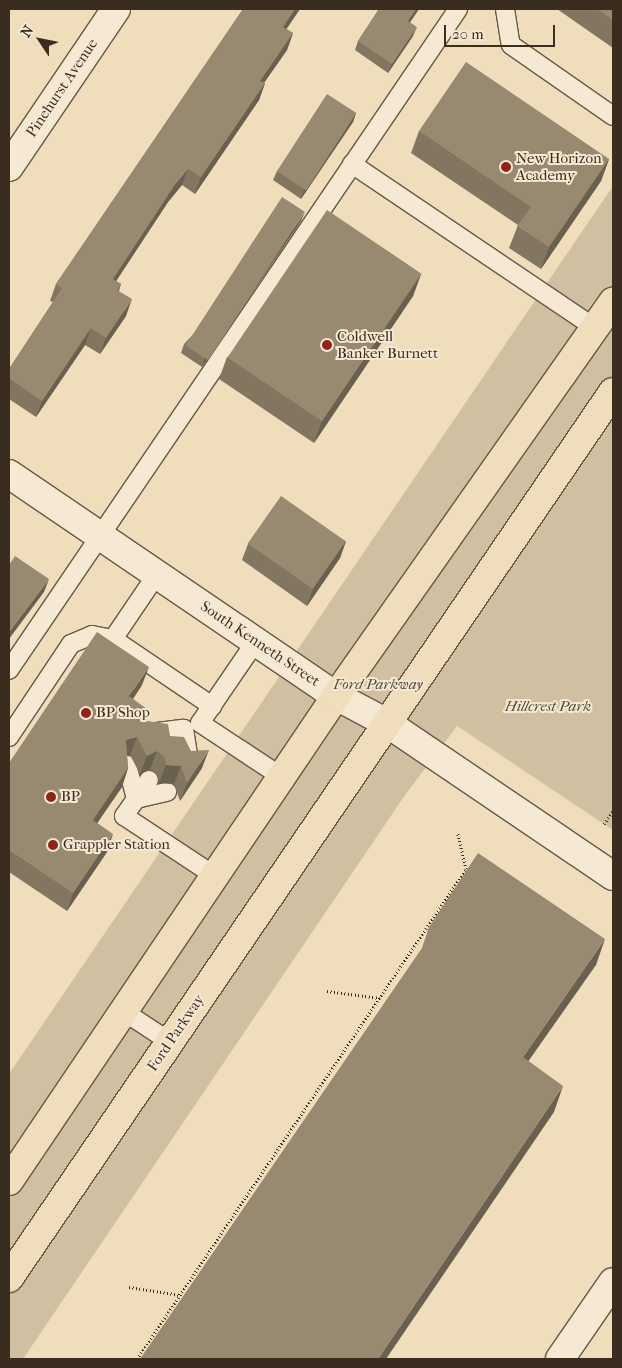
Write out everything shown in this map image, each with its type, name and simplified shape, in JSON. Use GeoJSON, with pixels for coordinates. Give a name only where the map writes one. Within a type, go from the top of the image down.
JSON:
{"type":"FeatureCollection","features":[{"type":"Feature","properties":{"kind":"main road"},"geometry":{"type":"LineString","coordinates":[[9,1181],[336,696],[613,302]]}},
{"type":"Feature","properties":{"kind":"main road","name":"Ford Parkway"},"geometry":{"type":"LineString","coordinates":[[9,1278],[613,392]]}},
{"type":"Feature","properties":{"kind":"street","name":"Pinehurst Avenue"},"geometry":{"type":"LineString","coordinates":[[9,168],[116,9]]}},
{"type":"Feature","properties":{"kind":"street","name":"South Kenneth Street"},"geometry":{"type":"LineString","coordinates":[[9,474],[336,696],[387,723],[613,876]]}},
{"type":"Feature","properties":{"kind":"street"},"geometry":{"type":"LineString","coordinates":[[560,1359],[613,1282]]}},
{"type":"Feature","properties":{"kind":"lane"},"geometry":{"type":"LineString","coordinates":[[9,670],[458,9]]}},
{"type":"Feature","properties":{"kind":"lane"},"geometry":{"type":"LineString","coordinates":[[505,9],[511,45],[613,116]]}},
{"type":"Feature","properties":{"kind":"lane"},"geometry":{"type":"LineString","coordinates":[[352,164],[595,328]]}},
{"type":"Feature","properties":{"kind":"lane"},"geometry":{"type":"LineString","coordinates":[[113,639],[157,574]]}},
{"type":"Feature","properties":{"kind":"lane"},"geometry":{"type":"LineString","coordinates":[[9,736],[71,644],[92,636],[113,639],[212,706]]}},
{"type":"Feature","properties":{"kind":"lane"},"geometry":{"type":"LineString","coordinates":[[171,747],[212,706],[256,641]]}},
{"type":"Feature","properties":{"kind":"lane"},"geometry":{"type":"LineString","coordinates":[[189,760],[192,726]]}},
{"type":"Feature","properties":{"kind":"lane"},"geometry":{"type":"LineString","coordinates":[[149,733],[192,726],[282,777]]}},
{"type":"Feature","properties":{"kind":"lane"},"geometry":{"type":"LineString","coordinates":[[127,765],[136,799]]}},
{"type":"Feature","properties":{"kind":"lane"},"geometry":{"type":"LineString","coordinates":[[149,780],[124,816],[215,876]]}},
{"type":"Feature","properties":{"kind":"lane"},"geometry":{"type":"LineString","coordinates":[[136,799],[167,792]]}},
{"type":"Feature","properties":{"kind":"lane"},"geometry":{"type":"LineString","coordinates":[[123,1011],[170,1042]]}},
{"type":"Feature","properties":{"kind":"path"},"geometry":{"type":"LineString","coordinates":[[604,824],[613,811]]}},
{"type":"Feature","properties":{"kind":"path"},"geometry":{"type":"LineString","coordinates":[[137,1359],[466,869],[458,833]]}},
{"type":"Feature","properties":{"kind":"path"},"geometry":{"type":"LineString","coordinates":[[327,991],[380,998]]}},
{"type":"Feature","properties":{"kind":"path"},"geometry":{"type":"LineString","coordinates":[[129,1286],[180,1295],[188,1300]]}},
{"type":"Feature","properties":{"kind":"green space","name":"Ford Parkway"},"geometry":{"type":"Polygon","coordinates":[[[613,186],[613,830],[457,726],[403,798],[23,1359],[9,1359],[9,1074],[613,186]]]}},
{"type":"Feature","properties":{"kind":"building"},"geometry":{"type":"Polygon","coordinates":[[[243,9],[295,9],[283,27],[293,33],[260,81],[265,83],[201,177],[188,169],[174,186],[113,279],[121,284],[117,290],[132,299],[106,338],[91,328],[42,401],[9,378],[9,369],[62,288],[56,284],[243,9]]]}},
{"type":"Feature","properties":{"kind":"building"},"geometry":{"type":"Polygon","coordinates":[[[379,9],[416,9],[408,21],[417,27],[392,64],[358,41],[379,9]]]}},
{"type":"Feature","properties":{"kind":"building"},"geometry":{"type":"Polygon","coordinates":[[[597,9],[613,9],[613,20],[597,9]]]}},
{"type":"Feature","properties":{"kind":"building","name":"New Horizon Academy"},"geometry":{"type":"Polygon","coordinates":[[[466,62],[609,159],[549,247],[517,226],[531,207],[419,131],[466,62]]]}},
{"type":"Feature","properties":{"kind":"building"},"geometry":{"type":"Polygon","coordinates":[[[327,94],[356,113],[306,190],[277,171],[327,94]]]}},
{"type":"Feature","properties":{"kind":"building"},"geometry":{"type":"Polygon","coordinates":[[[282,197],[305,212],[208,360],[186,345],[282,197]]]}},
{"type":"Feature","properties":{"kind":"building","name":"Coldwell Banker Burnett"},"geometry":{"type":"Polygon","coordinates":[[[327,210],[422,274],[322,421],[227,358],[327,210]]]}},
{"type":"Feature","properties":{"kind":"building"},"geometry":{"type":"Polygon","coordinates":[[[281,496],[346,541],[312,589],[248,544],[281,496]]]}},
{"type":"Feature","properties":{"kind":"building"},"geometry":{"type":"Polygon","coordinates":[[[15,556],[49,579],[9,632],[9,565],[15,556]]]}},
{"type":"Feature","properties":{"kind":"building"},"geometry":{"type":"Polygon","coordinates":[[[97,632],[149,667],[129,696],[147,709],[147,721],[168,724],[170,736],[184,737],[191,751],[209,750],[187,783],[181,766],[166,765],[165,757],[157,751],[147,756],[137,737],[126,740],[128,768],[93,820],[113,834],[73,893],[9,850],[9,763],[97,632]]]}},
{"type":"Feature","properties":{"kind":"building"},"geometry":{"type":"Polygon","coordinates":[[[478,853],[605,939],[523,1057],[563,1086],[378,1359],[140,1359],[422,948],[429,927],[478,853]]]}},
{"type":"Feature","properties":{"kind":"place","name":"New Horizon Academy"},"geometry":{"type":"Point","coordinates":[506,167]}},
{"type":"Feature","properties":{"kind":"place","name":"Coldwell Banker Burnett"},"geometry":{"type":"Point","coordinates":[327,345]}},
{"type":"Feature","properties":{"kind":"place","name":"BP Shop"},"geometry":{"type":"Point","coordinates":[86,713]}},
{"type":"Feature","properties":{"kind":"place","name":"BP"},"geometry":{"type":"Point","coordinates":[51,797]}},
{"type":"Feature","properties":{"kind":"place","name":"Grappler Station"},"geometry":{"type":"Point","coordinates":[53,845]}},
{"type":"Feature","properties":{"kind":"park label","name":"Hillcrest Park"},"geometry":{"type":"Point","coordinates":[548,707]}}]}
